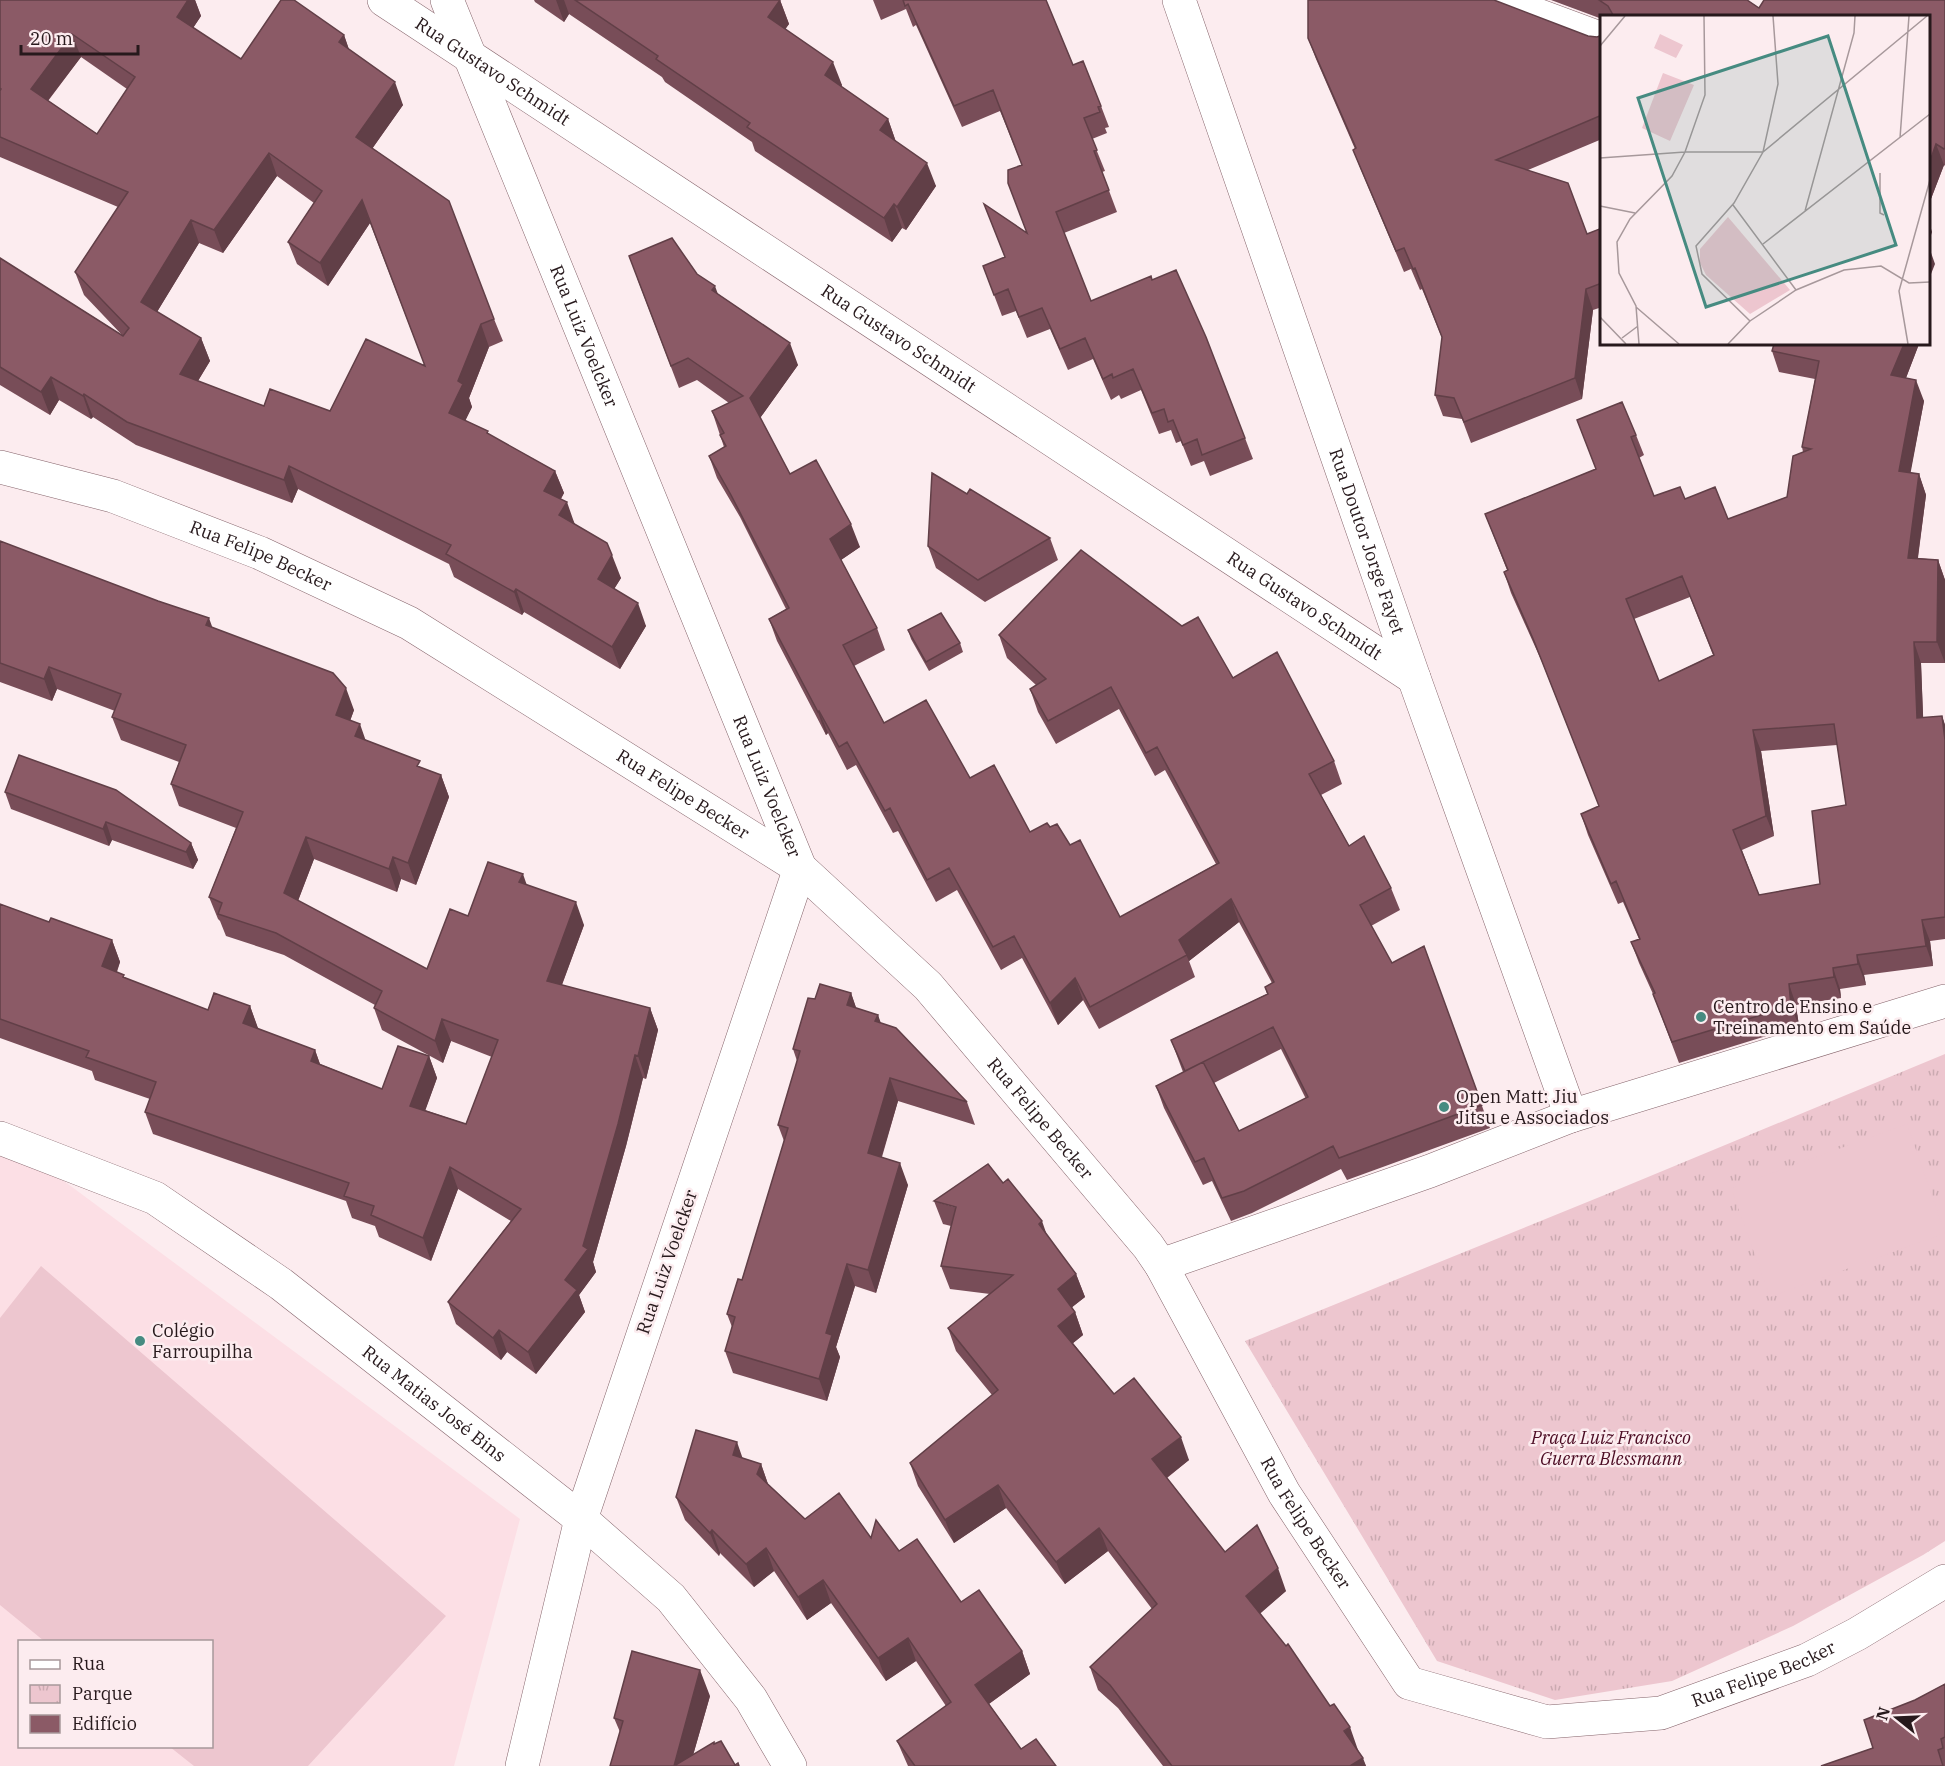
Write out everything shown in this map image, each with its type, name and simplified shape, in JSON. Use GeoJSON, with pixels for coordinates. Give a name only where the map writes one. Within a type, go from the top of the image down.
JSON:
{"type":"FeatureCollection","features":[{"type":"Feature","properties":{"kind":"street","name":"Rua Gustavo Schmidt"},"geometry":{"type":"LineString","coordinates":[[384,0],[1414,678]]}},
{"type":"Feature","properties":{"kind":"street","name":"Rua Luiz Voelcker"},"geometry":{"type":"LineString","coordinates":[[447,0],[800,868],[580,1519],[522,1766]]}},
{"type":"Feature","properties":{"kind":"street","name":"Rua Doutor Jorge Fayet"},"geometry":{"type":"LineString","coordinates":[[1179,0],[1414,678],[1571,1116]]}},
{"type":"Feature","properties":{"kind":"street"},"geometry":{"type":"LineString","coordinates":[[1497,0],[1600,38]]}},
{"type":"Feature","properties":{"kind":"street","name":"Rua Felipe Becker"},"geometry":{"type":"LineString","coordinates":[[0,467],[113,496],[260,553],[409,623],[800,868],[928,986],[1148,1246],[1161,1265],[1284,1494],[1409,1683],[1547,1722],[1661,1713],[1807,1660],[1857,1634],[1945,1581]]}},
{"type":"Feature","properties":{"kind":"street"},"geometry":{"type":"LineString","coordinates":[[1161,1265],[1430,1172],[1571,1116],[1945,1001]]}},
{"type":"Feature","properties":{"kind":"street","name":"Rua Matias José Bins"},"geometry":{"type":"LineString","coordinates":[[0,1138],[155,1198],[281,1284],[580,1519],[671,1598],[751,1699],[790,1766]]}},
{"type":"Feature","properties":{"kind":"shaded area","name":"Colégio Farroupilha"},"geometry":{"type":"Polygon","coordinates":[[[0,1152],[41,1164],[520,1519],[454,1766],[0,1766],[0,1152]]]}},
{"type":"Feature","properties":{"kind":"green space","name":"Praça Luiz Francisco Guerra Blessmann"},"geometry":{"type":"Polygon","coordinates":[[[1945,1054],[1945,1541],[1793,1626],[1672,1681],[1555,1700],[1437,1661],[1245,1341],[1945,1054]]]}},
{"type":"Feature","properties":{"kind":"green space"},"geometry":{"type":"Polygon","coordinates":[[[1907,1124],[1945,1233],[1770,1297],[1731,1188],[1907,1124]]]}},
{"type":"Feature","properties":{"kind":"green space"},"geometry":{"type":"Polygon","coordinates":[[[41,1266],[446,1616],[308,1766],[194,1766],[171,1748],[213,1748],[213,1640],[43,1640],[0,1605],[0,1318],[41,1266]]]}},
{"type":"Feature","properties":{"kind":"building"},"geometry":{"type":"Polygon","coordinates":[[[0,0],[188,0],[177,17],[241,59],[281,0],[294,0],[344,35],[339,42],[395,82],[356,137],[449,201],[494,319],[481,324],[458,381],[463,384],[449,413],[488,431],[487,433],[555,471],[544,491],[567,502],[559,515],[607,543],[612,555],[598,579],[638,603],[612,647],[516,589],[514,592],[446,554],[451,545],[289,466],[284,480],[127,422],[84,394],[83,396],[51,377],[41,392],[0,367],[0,258],[123,336],[129,328],[75,272],[128,192],[0,137],[0,0]],[[72,34],[31,89],[97,134],[135,77],[72,34]],[[269,153],[214,230],[191,220],[141,302],[201,338],[180,374],[264,406],[270,389],[330,411],[366,339],[425,366],[362,200],[320,263],[288,242],[322,191],[269,153]]]}},
{"type":"Feature","properties":{"kind":"building"},"geometry":{"type":"Polygon","coordinates":[[[575,0],[780,0],[768,17],[833,62],[825,75],[888,119],[880,130],[927,163],[897,207],[894,204],[884,218],[747,127],[750,123],[656,59],[658,56],[575,0]]]}},
{"type":"Feature","properties":{"kind":"building"},"geometry":{"type":"Polygon","coordinates":[[[903,0],[1046,0],[1073,65],[1083,61],[1101,106],[1098,107],[1100,112],[1084,118],[1109,190],[1056,212],[1091,301],[1151,276],[1152,280],[1176,270],[1206,337],[1245,438],[1202,455],[1197,439],[1183,445],[1173,420],[1168,422],[1164,409],[1152,413],[1133,369],[1113,378],[1112,374],[1103,379],[1085,338],[1060,349],[1042,308],[1019,317],[1008,289],[994,295],[983,266],[1005,257],[984,204],[1027,233],[1008,183],[1008,170],[1022,165],[993,90],[954,106],[908,4],[905,6],[903,0]]]}},
{"type":"Feature","properties":{"kind":"building"},"geometry":{"type":"Polygon","coordinates":[[[1308,0],[1494,0],[1588,36],[1600,36],[1600,116],[1496,160],[1568,183],[1587,234],[1600,229],[1600,284],[1586,289],[1575,378],[1464,422],[1454,398],[1435,395],[1442,337],[1415,268],[1413,269],[1404,248],[1396,251],[1353,150],[1356,148],[1308,38],[1308,0]]]}},
{"type":"Feature","properties":{"kind":"building"},"geometry":{"type":"Polygon","coordinates":[[[1599,0],[1747,0],[1759,8],[1764,0],[1945,0],[1945,148],[1936,144],[1930,161],[1930,15],[1612,15],[1608,6],[1599,0]]]}},
{"type":"Feature","properties":{"kind":"building"},"geometry":{"type":"Polygon","coordinates":[[[672,238],[697,274],[715,286],[712,290],[790,343],[750,398],[790,474],[816,460],[851,524],[830,539],[877,628],[843,645],[884,723],[926,700],[970,778],[994,765],[1030,832],[1047,823],[1050,827],[1057,824],[1070,845],[1080,840],[1120,917],[1219,863],[1157,747],[1146,753],[1111,687],[1048,721],[1030,689],[1046,679],[999,635],[1081,550],[1182,626],[1198,617],[1233,678],[1277,652],[1334,761],[1309,774],[1349,846],[1364,836],[1391,888],[1360,905],[1392,963],[1424,946],[1482,1105],[1339,1158],[1333,1146],[1244,1191],[1222,1198],[1204,1158],[1195,1162],[1156,1086],[1203,1062],[1185,1071],[1171,1040],[1268,994],[1265,987],[1274,982],[1231,899],[1179,940],[1187,955],[1090,1007],[1075,978],[1050,1003],[1014,936],[993,947],[949,868],[927,880],[890,808],[885,811],[847,742],[839,747],[769,619],[789,608],[709,456],[726,446],[720,435],[724,433],[712,411],[743,396],[688,358],[671,366],[629,256],[672,238]],[[1273,1027],[1203,1062],[1239,1131],[1308,1097],[1273,1027]]]}},
{"type":"Feature","properties":{"kind":"building"},"geometry":{"type":"Polygon","coordinates":[[[1774,345],[1904,345],[1891,375],[1916,380],[1899,471],[1919,474],[1908,558],[1938,560],[1937,642],[1914,642],[1917,718],[1942,716],[1945,740],[1945,917],[1922,920],[1926,946],[1857,955],[1858,964],[1833,968],[1834,977],[1789,984],[1791,1006],[1672,1042],[1653,994],[1655,993],[1631,942],[1640,939],[1616,881],[1611,884],[1581,814],[1599,806],[1534,641],[1504,572],[1508,570],[1485,514],[1596,469],[1577,420],[1622,402],[1636,435],[1631,437],[1654,496],[1680,487],[1685,499],[1715,487],[1728,519],[1787,497],[1793,456],[1811,449],[1802,447],[1819,361],[1772,351],[1774,345]],[[1682,576],[1626,599],[1659,681],[1714,655],[1682,576]],[[1834,724],[1753,730],[1766,816],[1733,830],[1759,895],[1820,884],[1812,811],[1846,805],[1834,724]]]}},
{"type":"Feature","properties":{"kind":"building"},"geometry":{"type":"Polygon","coordinates":[[[932,473],[967,494],[970,489],[1050,538],[978,580],[928,546],[932,473]]]}},
{"type":"Feature","properties":{"kind":"building"},"geometry":{"type":"Polygon","coordinates":[[[0,541],[209,618],[206,625],[333,673],[346,688],[336,715],[360,724],[355,736],[420,761],[417,766],[441,775],[408,863],[393,857],[389,869],[306,837],[284,893],[427,969],[450,909],[468,916],[488,862],[523,874],[519,882],[576,902],[547,981],[650,1008],[583,1246],[588,1249],[565,1280],[577,1290],[528,1352],[499,1330],[493,1338],[448,1302],[521,1209],[450,1167],[423,1238],[371,1215],[374,1206],[344,1196],[349,1183],[145,1112],[156,1082],[86,1057],[89,1051],[0,1019],[0,904],[49,922],[51,918],[112,940],[102,966],[124,975],[123,977],[208,1010],[214,993],[250,1006],[243,1023],[315,1050],[311,1061],[382,1089],[398,1046],[429,1056],[410,1106],[466,1124],[498,1040],[442,1019],[435,1041],[374,1008],[382,991],[276,933],[218,914],[222,903],[209,897],[243,812],[171,784],[186,745],[112,717],[121,694],[49,667],[44,679],[0,663],[0,541]]]}},
{"type":"Feature","properties":{"kind":"building"},"geometry":{"type":"Polygon","coordinates":[[[941,613],[960,643],[926,662],[908,630],[941,613]]]}},
{"type":"Feature","properties":{"kind":"building"},"geometry":{"type":"Polygon","coordinates":[[[19,755],[116,790],[191,843],[186,852],[106,822],[103,829],[5,792],[19,755]]]}},
{"type":"Feature","properties":{"kind":"building"},"geometry":{"type":"Polygon","coordinates":[[[820,984],[851,993],[847,1005],[878,1015],[875,1021],[896,1028],[967,1102],[890,1078],[868,1153],[900,1163],[868,1270],[847,1264],[826,1333],[832,1335],[819,1379],[725,1351],[735,1317],[727,1314],[738,1279],[742,1280],[788,1128],[778,1125],[800,1051],[793,1049],[808,998],[815,999],[820,984]]]}},
{"type":"Feature","properties":{"kind":"building"},"geometry":{"type":"Polygon","coordinates":[[[988,1164],[1003,1183],[1008,1179],[1042,1221],[1039,1224],[1076,1274],[1058,1289],[1075,1312],[1058,1326],[1114,1394],[1134,1378],[1181,1437],[1152,1459],[1225,1552],[1257,1525],[1278,1568],[1246,1596],[1286,1646],[1288,1644],[1330,1706],[1334,1704],[1350,1727],[1344,1731],[1363,1758],[1350,1766],[1172,1766],[1110,1685],[1090,1667],[1157,1604],[1099,1528],[1056,1562],[998,1485],[945,1520],[910,1463],[998,1390],[948,1328],[1013,1275],[941,1266],[956,1207],[934,1201],[988,1164]]]}},
{"type":"Feature","properties":{"kind":"building"},"geometry":{"type":"Polygon","coordinates":[[[696,1430],[737,1442],[733,1455],[761,1464],[757,1474],[805,1519],[839,1493],[871,1538],[876,1520],[899,1551],[917,1539],[961,1602],[979,1590],[1022,1651],[975,1685],[1021,1749],[1036,1739],[1056,1766],[915,1766],[897,1741],[951,1702],[908,1638],[878,1658],[823,1580],[798,1597],[766,1548],[746,1564],[712,1530],[710,1533],[676,1497],[696,1430]]]}},
{"type":"Feature","properties":{"kind":"building"},"geometry":{"type":"Polygon","coordinates":[[[632,1651],[700,1670],[674,1766],[610,1766],[623,1721],[614,1718],[632,1651]]]}},
{"type":"Feature","properties":{"kind":"building"},"geometry":{"type":"Polygon","coordinates":[[[1945,1684],[1945,1737],[1941,1739],[1943,1748],[1938,1750],[1943,1766],[1821,1766],[1873,1748],[1864,1720],[1915,1700],[1945,1684]]]}},
{"type":"Feature","properties":{"kind":"building"},"geometry":{"type":"Polygon","coordinates":[[[721,1741],[735,1765],[738,1763],[739,1766],[674,1766],[714,1742],[714,1744],[721,1741]]]}},
{"type":"Feature","properties":{"kind":"place","name":"Centro de Ensino e Treinamento em Saúde"},"geometry":{"type":"Point","coordinates":[1701,1017]}},
{"type":"Feature","properties":{"kind":"place","name":"Open Matt: Jiu Jitsu e Associados"},"geometry":{"type":"Point","coordinates":[1444,1107]}},
{"type":"Feature","properties":{"kind":"place","name":"Colégio Farroupilha"},"geometry":{"type":"Point","coordinates":[140,1341]}}]}
